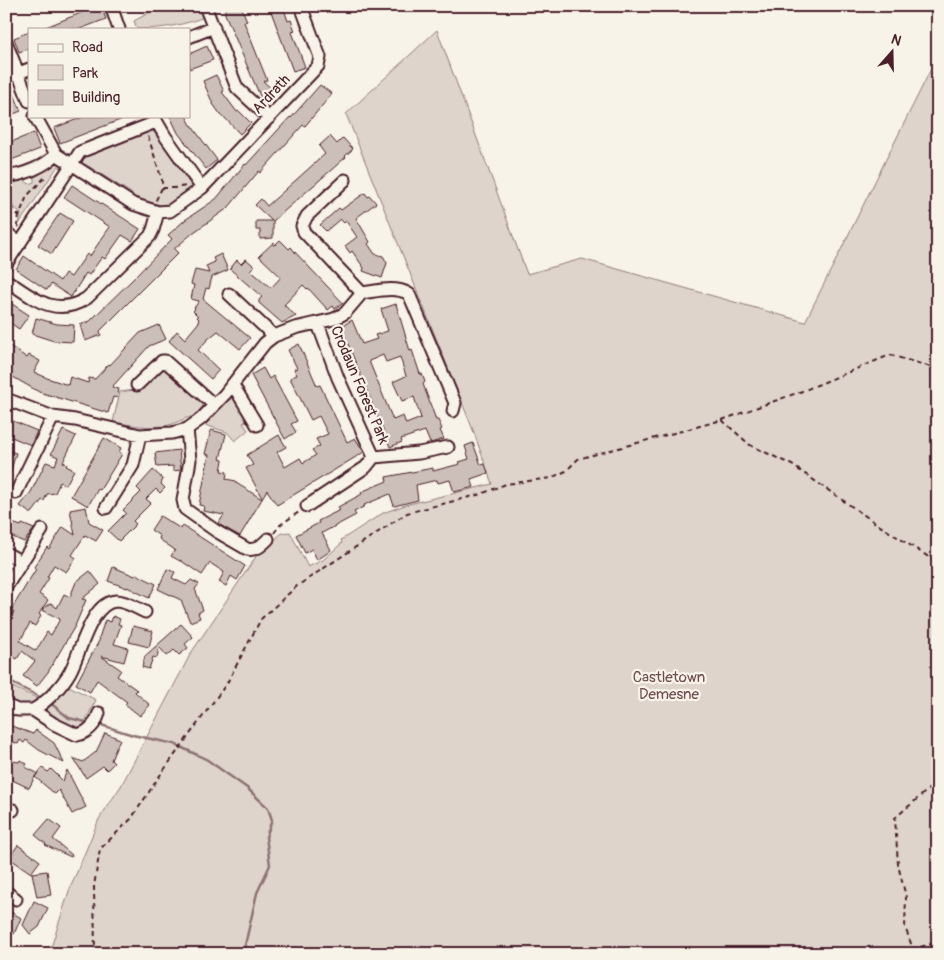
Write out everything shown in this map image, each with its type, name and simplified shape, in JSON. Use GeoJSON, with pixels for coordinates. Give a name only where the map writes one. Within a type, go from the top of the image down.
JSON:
{"type":"FeatureCollection","features":[{"type":"Feature","properties":{"kind":"street"},"geometry":{"type":"LineString","coordinates":[[205,6],[237,88],[269,118]]}},
{"type":"Feature","properties":{"kind":"street","name":"Ardrath"},"geometry":{"type":"LineString","coordinates":[[155,211],[170,211],[202,188],[315,69],[320,61],[301,6]]}},
{"type":"Feature","properties":{"kind":"street"},"geometry":{"type":"LineString","coordinates":[[115,8],[120,28]]}},
{"type":"Feature","properties":{"kind":"street"},"geometry":{"type":"LineString","coordinates":[[190,37],[214,27]]}},
{"type":"Feature","properties":{"kind":"street"},"geometry":{"type":"LineString","coordinates":[[6,42],[28,99]]}},
{"type":"Feature","properties":{"kind":"street"},"geometry":{"type":"LineString","coordinates":[[6,78],[28,69]]}},
{"type":"Feature","properties":{"kind":"street"},"geometry":{"type":"LineString","coordinates":[[6,280],[48,306],[58,308],[76,305],[87,298],[150,236],[153,230],[155,211],[133,204],[72,164],[53,158],[36,118]]}},
{"type":"Feature","properties":{"kind":"street"},"geometry":{"type":"LineString","coordinates":[[6,264],[80,152],[152,122],[202,188]]}},
{"type":"Feature","properties":{"kind":"street"},"geometry":{"type":"LineString","coordinates":[[6,176],[28,176],[53,158]]}},
{"type":"Feature","properties":{"kind":"street"},"geometry":{"type":"LineString","coordinates":[[345,180],[306,216],[302,226],[304,232],[362,293],[394,290],[409,294],[455,403],[453,411]]}},
{"type":"Feature","properties":{"kind":"street"},"geometry":{"type":"LineString","coordinates":[[6,232],[20,244]]}},
{"type":"Feature","properties":{"kind":"street","name":"Crodaun Forest Park"},"geometry":{"type":"LineString","coordinates":[[6,399],[53,417],[75,420],[140,435],[172,433],[187,429],[198,422],[233,385],[265,343],[274,336],[295,328],[334,319],[345,312],[362,293]]}},
{"type":"Feature","properties":{"kind":"street"},"geometry":{"type":"LineString","coordinates":[[229,294],[274,336]]}},
{"type":"Feature","properties":{"kind":"street","name":"Crodaun Forest Park"},"geometry":{"type":"LineString","coordinates":[[318,324],[338,378],[374,458]]}},
{"type":"Feature","properties":{"kind":"street"},"geometry":{"type":"LineString","coordinates":[[138,385],[165,361],[214,405]]}},
{"type":"Feature","properties":{"kind":"street"},"geometry":{"type":"LineString","coordinates":[[233,385],[257,425]]}},
{"type":"Feature","properties":{"kind":"street"},"geometry":{"type":"LineString","coordinates":[[16,494],[53,417]]}},
{"type":"Feature","properties":{"kind":"street"},"geometry":{"type":"LineString","coordinates":[[187,429],[190,460],[183,500],[185,509],[216,531],[247,549],[259,548],[268,539]]}},
{"type":"Feature","properties":{"kind":"street"},"geometry":{"type":"LineString","coordinates":[[106,508],[133,465],[140,435]]}},
{"type":"Feature","properties":{"kind":"street","name":"Crodaun Forest Park"},"geometry":{"type":"LineString","coordinates":[[307,506],[366,467],[374,458],[419,453],[448,447]]}},
{"type":"Feature","properties":{"kind":"street"},"geometry":{"type":"LineString","coordinates":[[6,588],[42,530]]}},
{"type":"Feature","properties":{"kind":"street"},"geometry":{"type":"LineString","coordinates":[[6,553],[22,562]]}},
{"type":"Feature","properties":{"kind":"street"},"geometry":{"type":"LineString","coordinates":[[33,710],[53,694],[70,671],[99,609],[106,604],[117,601],[124,602],[138,612]]}},
{"type":"Feature","properties":{"kind":"street"},"geometry":{"type":"LineString","coordinates":[[6,705],[17,710],[33,710],[54,724],[77,735],[84,733],[96,721]]}},
{"type":"Feature","properties":{"kind":"street"},"geometry":{"type":"LineString","coordinates":[[6,892],[16,899]]}},
{"type":"Feature","properties":{"kind":"path"},"geometry":{"type":"LineString","coordinates":[[928,6],[938,15]]}},
{"type":"Feature","properties":{"kind":"path"},"geometry":{"type":"LineString","coordinates":[[152,122],[162,188],[155,211]]}},
{"type":"Feature","properties":{"kind":"path"},"geometry":{"type":"LineString","coordinates":[[28,232],[17,225],[19,216],[27,196],[45,177],[52,165],[53,158]]}},
{"type":"Feature","properties":{"kind":"path"},"geometry":{"type":"LineString","coordinates":[[162,188],[174,188],[190,184]]}},
{"type":"Feature","properties":{"kind":"path"},"geometry":{"type":"LineString","coordinates":[[6,199],[19,216]]}},
{"type":"Feature","properties":{"kind":"path"},"geometry":{"type":"LineString","coordinates":[[95,954],[94,886],[100,849],[130,820],[227,683],[261,619],[297,586],[407,513],[481,494],[506,484],[552,478],[566,471],[578,459],[722,420],[805,390],[890,354],[938,369]]}},
{"type":"Feature","properties":{"kind":"path"},"geometry":{"type":"LineString","coordinates":[[722,420],[750,445],[792,465],[877,524],[938,563]]}},
{"type":"Feature","properties":{"kind":"path"},"geometry":{"type":"LineString","coordinates":[[268,539],[280,525],[307,506]]}},
{"type":"Feature","properties":{"kind":"path"},"geometry":{"type":"LineString","coordinates":[[911,954],[913,949],[905,927],[906,897],[898,865],[895,818],[938,781]]}},
{"type":"Feature","properties":{"kind":"path"},"geometry":{"type":"LineString","coordinates":[[913,949],[938,942]]}},
{"type":"Feature","properties":{"kind":"green space"},"geometry":{"type":"Polygon","coordinates":[[[161,6],[203,6],[207,16],[173,26],[155,28],[137,28],[134,21],[161,6]]]}},
{"type":"Feature","properties":{"kind":"green space","name":"Castletown Demesne"},"geometry":{"type":"Polygon","coordinates":[[[437,30],[527,274],[582,259],[805,322],[938,55],[938,954],[49,954],[69,891],[99,819],[121,786],[191,653],[257,555],[282,533],[290,532],[308,567],[323,560],[342,543],[341,540],[383,513],[405,505],[492,484],[473,430],[346,114],[437,30]]]}},
{"type":"Feature","properties":{"kind":"green space"},"geometry":{"type":"Polygon","coordinates":[[[150,130],[154,132],[192,187],[168,207],[163,208],[131,198],[131,193],[88,166],[84,167],[81,163],[85,155],[150,130]]]}},
{"type":"Feature","properties":{"kind":"green space"},"geometry":{"type":"Polygon","coordinates":[[[56,160],[64,165],[63,169],[58,166],[19,224],[21,214],[6,197],[6,181],[22,178],[29,184],[34,182],[34,175],[56,160]]]}},
{"type":"Feature","properties":{"kind":"green space"},"geometry":{"type":"Polygon","coordinates":[[[164,367],[205,403],[195,417],[155,427],[113,422],[120,392],[134,390],[164,367]]]}},
{"type":"Feature","properties":{"kind":"green space"},"geometry":{"type":"Polygon","coordinates":[[[232,398],[236,399],[248,413],[247,420],[243,423],[248,430],[235,441],[227,432],[205,425],[226,401],[232,398]]]}},
{"type":"Feature","properties":{"kind":"green space"},"geometry":{"type":"Polygon","coordinates":[[[6,684],[39,699],[23,706],[10,702],[6,698],[6,684]]]}},
{"type":"Feature","properties":{"kind":"green space"},"geometry":{"type":"Polygon","coordinates":[[[67,685],[96,700],[83,726],[68,725],[45,712],[47,706],[67,685]]]}},
{"type":"Feature","properties":{"kind":"building"},"geometry":{"type":"Polygon","coordinates":[[[98,6],[101,6],[106,19],[83,28],[43,28],[98,6]]]}},
{"type":"Feature","properties":{"kind":"building"},"geometry":{"type":"Polygon","coordinates":[[[241,6],[247,21],[244,22],[267,80],[263,81],[274,91],[265,101],[260,96],[225,14],[225,8],[241,6]]]}},
{"type":"Feature","properties":{"kind":"building"},"geometry":{"type":"Polygon","coordinates":[[[269,6],[283,6],[288,21],[291,20],[295,31],[292,32],[305,67],[293,71],[269,6]]]}},
{"type":"Feature","properties":{"kind":"building"},"geometry":{"type":"Polygon","coordinates":[[[28,32],[28,49],[19,52],[14,38],[28,32]]]}},
{"type":"Feature","properties":{"kind":"building"},"geometry":{"type":"Polygon","coordinates":[[[207,46],[213,60],[190,69],[190,54],[207,46]]]}},
{"type":"Feature","properties":{"kind":"building"},"geometry":{"type":"Polygon","coordinates":[[[216,75],[224,91],[222,92],[237,112],[239,111],[251,123],[240,134],[223,118],[213,104],[203,81],[216,75]]]}},
{"type":"Feature","properties":{"kind":"building"},"geometry":{"type":"Polygon","coordinates":[[[320,85],[332,94],[305,126],[303,125],[260,173],[259,171],[228,208],[174,249],[178,253],[100,331],[101,335],[85,341],[80,325],[90,321],[132,280],[172,239],[168,235],[185,220],[216,199],[245,164],[291,118],[320,85]]]}},
{"type":"Feature","properties":{"kind":"building"},"geometry":{"type":"Polygon","coordinates":[[[14,94],[21,111],[6,117],[6,99],[14,94]]]}},
{"type":"Feature","properties":{"kind":"building"},"geometry":{"type":"Polygon","coordinates":[[[81,118],[125,118],[60,143],[54,128],[81,118]]]}},
{"type":"Feature","properties":{"kind":"building"},"geometry":{"type":"Polygon","coordinates":[[[171,118],[187,118],[217,160],[206,169],[178,133],[171,118]]]}},
{"type":"Feature","properties":{"kind":"building"},"geometry":{"type":"Polygon","coordinates":[[[34,133],[40,149],[6,162],[6,144],[34,133]]]}},
{"type":"Feature","properties":{"kind":"building"},"geometry":{"type":"Polygon","coordinates":[[[330,136],[337,144],[343,138],[353,149],[273,221],[273,238],[260,239],[260,230],[256,230],[256,221],[272,221],[255,205],[261,199],[267,206],[325,154],[319,146],[330,136]]]}},
{"type":"Feature","properties":{"kind":"building"},"geometry":{"type":"Polygon","coordinates":[[[72,185],[140,229],[132,241],[122,235],[105,259],[102,257],[89,275],[86,273],[71,297],[51,284],[47,290],[16,269],[24,256],[60,281],[65,273],[71,277],[87,254],[90,256],[110,227],[64,197],[72,185]]]}},
{"type":"Feature","properties":{"kind":"building"},"geometry":{"type":"Polygon","coordinates":[[[365,193],[376,203],[356,218],[370,242],[368,244],[375,254],[383,256],[387,263],[382,278],[363,271],[364,268],[352,251],[350,253],[345,246],[357,237],[346,221],[344,223],[340,219],[326,231],[320,225],[339,208],[341,210],[365,193]]]}},
{"type":"Feature","properties":{"kind":"building"},"geometry":{"type":"Polygon","coordinates":[[[60,213],[73,221],[52,254],[38,245],[60,213]]]}},
{"type":"Feature","properties":{"kind":"building"},"geometry":{"type":"Polygon","coordinates":[[[280,240],[289,249],[291,247],[343,303],[335,309],[333,306],[328,310],[303,285],[284,305],[296,316],[282,323],[259,303],[262,297],[230,269],[237,260],[241,264],[246,259],[254,266],[250,270],[271,288],[281,277],[259,256],[274,242],[274,246],[280,240]]]}},
{"type":"Feature","properties":{"kind":"building"},"geometry":{"type":"Polygon","coordinates":[[[221,254],[228,270],[212,277],[209,289],[206,288],[203,299],[250,338],[240,349],[218,331],[208,339],[198,350],[219,370],[211,379],[169,341],[177,331],[185,339],[199,322],[198,316],[193,311],[199,301],[191,299],[194,285],[191,284],[195,270],[209,273],[206,266],[215,262],[213,258],[221,254]]]}},
{"type":"Feature","properties":{"kind":"building"},"geometry":{"type":"Polygon","coordinates":[[[6,300],[29,315],[19,329],[6,320],[6,300]]]}},
{"type":"Feature","properties":{"kind":"building"},"geometry":{"type":"Polygon","coordinates":[[[396,304],[410,351],[412,350],[420,374],[422,374],[425,382],[423,384],[436,420],[438,420],[442,429],[440,430],[444,439],[430,443],[425,431],[401,439],[402,442],[390,447],[342,326],[352,320],[362,344],[377,339],[375,335],[388,331],[381,309],[396,304]],[[383,355],[369,361],[393,420],[403,416],[406,424],[421,418],[414,397],[402,401],[393,382],[406,376],[400,357],[386,362],[383,355]]]}},
{"type":"Feature","properties":{"kind":"building"},"geometry":{"type":"Polygon","coordinates":[[[36,318],[57,324],[74,325],[73,342],[54,341],[32,334],[36,318]]]}},
{"type":"Feature","properties":{"kind":"building"},"geometry":{"type":"Polygon","coordinates":[[[159,325],[166,339],[149,346],[112,387],[119,389],[117,398],[113,397],[108,413],[39,392],[6,373],[6,352],[10,346],[27,358],[29,355],[40,361],[34,372],[68,385],[70,377],[88,383],[89,378],[95,379],[140,333],[159,325]]]}},
{"type":"Feature","properties":{"kind":"building"},"geometry":{"type":"Polygon","coordinates":[[[299,344],[317,386],[320,385],[347,442],[355,438],[364,452],[277,505],[267,490],[262,498],[246,468],[253,465],[247,455],[279,435],[286,447],[277,452],[285,467],[300,458],[303,463],[316,455],[312,450],[320,446],[316,439],[328,434],[319,416],[311,420],[290,378],[297,375],[294,369],[297,368],[288,350],[299,344]]]}},
{"type":"Feature","properties":{"kind":"building"},"geometry":{"type":"Polygon","coordinates":[[[263,368],[269,379],[273,376],[297,421],[291,424],[296,432],[285,439],[251,375],[263,368]]]}},
{"type":"Feature","properties":{"kind":"building"},"geometry":{"type":"Polygon","coordinates":[[[6,418],[37,431],[31,445],[6,433],[6,418]]]}},
{"type":"Feature","properties":{"kind":"building"},"geometry":{"type":"Polygon","coordinates":[[[63,430],[76,436],[63,462],[74,470],[66,485],[60,482],[55,493],[47,494],[44,501],[42,500],[30,513],[20,506],[31,492],[46,462],[55,465],[58,457],[51,454],[63,430]]]}},
{"type":"Feature","properties":{"kind":"building"},"geometry":{"type":"Polygon","coordinates":[[[211,430],[226,434],[220,459],[223,460],[221,471],[227,472],[226,479],[236,481],[236,483],[262,499],[240,536],[218,524],[224,515],[203,511],[204,506],[199,505],[209,455],[205,454],[211,430]]]}},
{"type":"Feature","properties":{"kind":"building"},"geometry":{"type":"Polygon","coordinates":[[[104,438],[121,448],[119,452],[122,454],[88,506],[71,496],[104,438]]]}},
{"type":"Feature","properties":{"kind":"building"},"geometry":{"type":"Polygon","coordinates":[[[473,443],[481,465],[485,464],[488,473],[471,479],[474,487],[454,492],[450,480],[438,483],[437,480],[416,485],[418,500],[394,506],[390,494],[364,505],[354,512],[356,515],[322,533],[331,550],[326,554],[317,560],[312,549],[305,553],[296,535],[340,510],[338,507],[362,494],[361,492],[387,481],[386,477],[433,468],[433,471],[460,464],[459,462],[469,459],[465,446],[473,443]]]}},
{"type":"Feature","properties":{"kind":"building"},"geometry":{"type":"Polygon","coordinates":[[[6,450],[16,453],[8,481],[6,481],[6,450]]]}},
{"type":"Feature","properties":{"kind":"building"},"geometry":{"type":"Polygon","coordinates":[[[179,450],[181,470],[173,471],[173,466],[157,467],[155,453],[179,450]]]}},
{"type":"Feature","properties":{"kind":"building"},"geometry":{"type":"Polygon","coordinates":[[[153,470],[163,479],[161,484],[165,488],[160,493],[156,489],[146,499],[151,503],[133,521],[136,524],[119,541],[108,531],[126,513],[123,510],[141,492],[137,488],[153,470]]]}},
{"type":"Feature","properties":{"kind":"building"},"geometry":{"type":"Polygon","coordinates":[[[86,507],[89,522],[103,530],[96,541],[85,535],[72,555],[76,558],[66,572],[54,565],[47,577],[49,578],[39,594],[48,600],[39,614],[41,616],[35,626],[30,623],[20,641],[36,651],[47,632],[51,635],[60,619],[42,610],[51,603],[57,608],[64,594],[70,597],[76,582],[90,571],[100,584],[82,599],[86,600],[75,626],[48,672],[37,686],[23,676],[35,661],[22,651],[17,659],[6,652],[6,624],[14,612],[11,610],[47,547],[49,549],[63,527],[75,535],[70,510],[86,507]]]}},
{"type":"Feature","properties":{"kind":"building"},"geometry":{"type":"Polygon","coordinates":[[[160,516],[181,529],[183,526],[245,566],[237,580],[231,576],[226,586],[219,582],[224,572],[210,563],[202,575],[171,556],[175,550],[159,539],[160,536],[151,530],[160,516]]]}},
{"type":"Feature","properties":{"kind":"building"},"geometry":{"type":"Polygon","coordinates":[[[6,521],[21,526],[22,524],[34,529],[24,542],[6,534],[6,521]]]}},
{"type":"Feature","properties":{"kind":"building"},"geometry":{"type":"Polygon","coordinates":[[[113,567],[135,576],[136,574],[156,584],[149,598],[127,587],[108,581],[113,567]]]}},
{"type":"Feature","properties":{"kind":"building"},"geometry":{"type":"Polygon","coordinates":[[[167,569],[175,572],[172,578],[186,585],[191,580],[199,584],[195,589],[203,610],[198,613],[200,618],[190,622],[181,600],[158,589],[167,569]]]}},
{"type":"Feature","properties":{"kind":"building"},"geometry":{"type":"Polygon","coordinates":[[[113,616],[120,619],[118,624],[121,625],[114,644],[128,648],[124,662],[101,656],[121,670],[117,676],[137,690],[135,692],[150,705],[140,716],[125,704],[127,702],[97,680],[90,692],[76,684],[100,639],[105,620],[111,622],[113,616]]]}},
{"type":"Feature","properties":{"kind":"building"},"geometry":{"type":"Polygon","coordinates":[[[181,624],[193,637],[185,644],[188,648],[179,655],[174,650],[167,656],[159,647],[157,658],[153,657],[149,669],[142,667],[145,656],[181,624]]]}},
{"type":"Feature","properties":{"kind":"building"},"geometry":{"type":"Polygon","coordinates":[[[133,626],[153,631],[149,647],[129,642],[133,626]]]}},
{"type":"Feature","properties":{"kind":"building"},"geometry":{"type":"Polygon","coordinates":[[[9,725],[33,734],[36,730],[54,743],[64,763],[39,750],[26,740],[24,743],[20,740],[18,744],[6,739],[9,725]]]}},
{"type":"Feature","properties":{"kind":"building"},"geometry":{"type":"Polygon","coordinates":[[[105,733],[120,739],[111,760],[114,763],[107,770],[103,766],[86,778],[73,758],[83,762],[96,752],[105,733]]]}},
{"type":"Feature","properties":{"kind":"building"},"geometry":{"type":"Polygon","coordinates":[[[6,760],[19,762],[20,760],[27,764],[25,767],[37,773],[29,788],[6,777],[6,760]]]}},
{"type":"Feature","properties":{"kind":"building"},"geometry":{"type":"Polygon","coordinates":[[[42,768],[48,772],[51,769],[63,781],[67,770],[86,807],[72,814],[59,790],[55,794],[35,777],[42,768]]]}},
{"type":"Feature","properties":{"kind":"building"},"geometry":{"type":"Polygon","coordinates":[[[49,819],[61,828],[53,839],[72,855],[71,857],[45,845],[35,835],[49,819]]]}},
{"type":"Feature","properties":{"kind":"building"},"geometry":{"type":"Polygon","coordinates":[[[18,845],[40,861],[31,873],[9,858],[18,845]]]}},
{"type":"Feature","properties":{"kind":"building"},"geometry":{"type":"Polygon","coordinates":[[[47,871],[51,895],[37,897],[32,873],[47,871]]]}},
{"type":"Feature","properties":{"kind":"building"},"geometry":{"type":"Polygon","coordinates":[[[34,901],[48,908],[39,927],[30,934],[23,925],[34,901]]]}},
{"type":"Feature","properties":{"kind":"building"},"geometry":{"type":"Polygon","coordinates":[[[6,909],[21,918],[14,934],[6,930],[6,909]]]}},
{"type":"Feature","properties":{"kind":"waterway"},"geometry":{"type":"LineString","coordinates":[[6,680],[42,698]]}},
{"type":"Feature","properties":{"kind":"waterway"},"geometry":{"type":"LineString","coordinates":[[49,702],[69,718],[90,723]]}},
{"type":"Feature","properties":{"kind":"waterway"},"geometry":{"type":"LineString","coordinates":[[98,724],[133,735],[174,744],[206,759],[247,788],[268,808],[272,820],[266,837],[270,865],[257,893],[243,954]]}}]}
